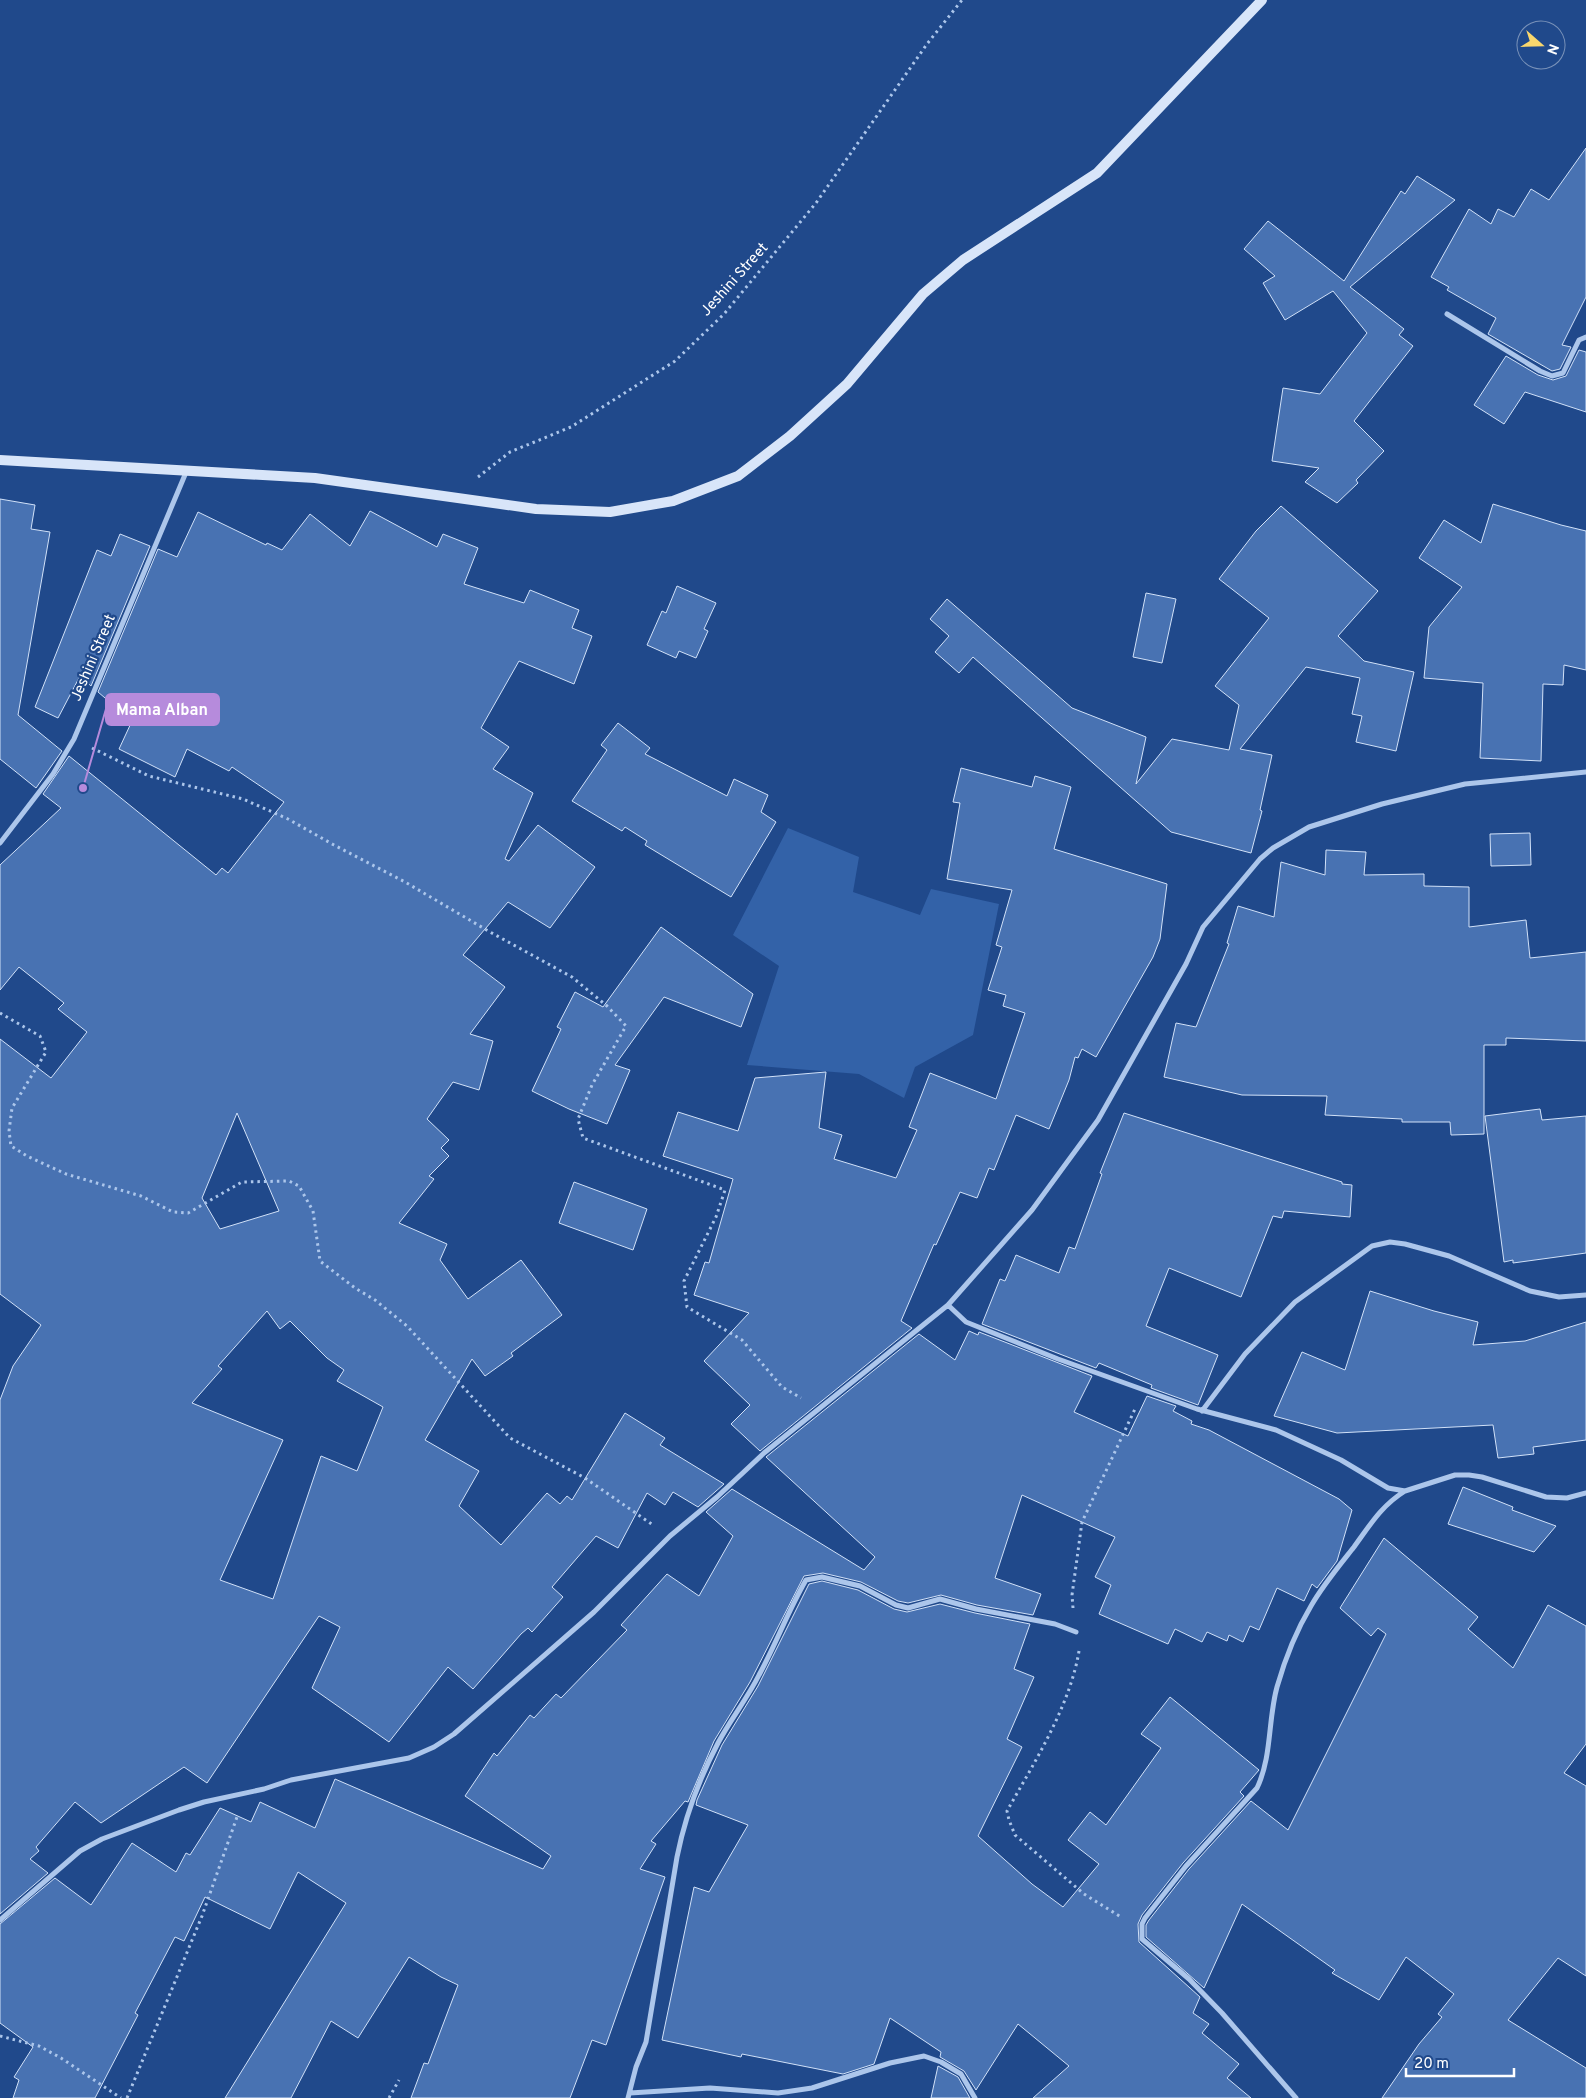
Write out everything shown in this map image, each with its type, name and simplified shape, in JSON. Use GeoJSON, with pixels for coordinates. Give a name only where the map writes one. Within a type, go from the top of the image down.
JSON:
{"type":"FeatureCollection","features":[{"type":"Feature","properties":{"kind":"street"},"geometry":{"type":"LineString","coordinates":[[0,460],[187,469],[315,478],[536,509],[610,512],[673,501],[738,476],[790,436],[847,384],[923,294],[963,260],[1097,172],[1262,0]]}},
{"type":"Feature","properties":{"kind":"street"},"geometry":{"type":"LineString","coordinates":[[1447,314],[1540,371],[1552,376],[1562,373],[1579,340],[1586,337]]}},
{"type":"Feature","properties":{"kind":"street","name":"Jeshini Street"},"geometry":{"type":"LineString","coordinates":[[0,842],[53,774],[74,739],[187,469]]}},
{"type":"Feature","properties":{"kind":"street"},"geometry":{"type":"LineString","coordinates":[[0,1920],[74,1856],[102,1839],[179,1810],[264,1789],[291,1780],[409,1758],[434,1747],[454,1734],[594,1612],[670,1536],[717,1497],[764,1453],[948,1305],[1032,1210],[1098,1120],[1186,964],[1204,927],[1260,859],[1273,848],[1309,827],[1382,804],[1465,784],[1586,772]]}},
{"type":"Feature","properties":{"kind":"street"},"geometry":{"type":"LineString","coordinates":[[1202,1411],[1245,1354],[1294,1302],[1372,1246],[1390,1242],[1405,1244],[1449,1256],[1530,1291],[1559,1297],[1586,1295]]}},
{"type":"Feature","properties":{"kind":"street"},"geometry":{"type":"LineString","coordinates":[[948,1305],[966,1322],[1202,1411],[1276,1430],[1341,1460],[1381,1485],[1404,1491]]}},
{"type":"Feature","properties":{"kind":"street"},"geometry":{"type":"LineString","coordinates":[[1296,2098],[1222,2013],[1189,1979],[1142,1939],[1142,1924],[1164,1894],[1256,1788],[1261,1779],[1266,1755],[1276,1688],[1290,1648],[1311,1606],[1389,1501],[1404,1491],[1455,1475],[1469,1474],[1546,1497],[1567,1498],[1586,1493]]}},
{"type":"Feature","properties":{"kind":"street"},"geometry":{"type":"LineString","coordinates":[[976,2098],[961,2074],[941,2062],[924,2056],[890,2063],[812,2088],[778,2093],[710,2088],[629,2095],[636,2068],[646,2042],[681,1834],[695,1794],[718,1742],[742,1707],[760,1673],[790,1607],[806,1580],[822,1577],[860,1586],[896,1605],[908,1608],[940,1599],[976,1609],[1055,1624],[1076,1632]]}},
{"type":"Feature","properties":{"kind":"path","name":"Jeshini Street"},"geometry":{"type":"LineString","coordinates":[[452,496],[510,452],[571,427],[675,361],[717,320],[772,258],[816,203],[927,44],[962,0]]}},
{"type":"Feature","properties":{"kind":"path"},"geometry":{"type":"LineString","coordinates":[[74,739],[149,776],[243,799],[288,819],[405,882],[572,978],[608,1006],[626,1026],[592,1085],[578,1119],[583,1138],[725,1190],[716,1217],[684,1281],[687,1307],[742,1340],[782,1387],[819,1408]]}},
{"type":"Feature","properties":{"kind":"path"},"geometry":{"type":"LineString","coordinates":[[0,1012],[40,1036],[46,1052],[12,1108],[9,1131],[11,1146],[27,1156],[66,1174],[141,1196],[173,1212],[188,1213],[242,1182],[289,1181],[299,1186],[313,1212],[320,1261],[355,1288],[375,1300],[406,1326],[510,1438],[585,1478],[670,1536]]}},
{"type":"Feature","properties":{"kind":"path"},"geometry":{"type":"LineString","coordinates":[[1141,1933],[1124,1919],[1084,1894],[1015,1834],[1007,1811],[1046,1742],[1076,1670],[1080,1646],[1076,1632],[1072,1595],[1082,1522],[1143,1390]]}},
{"type":"Feature","properties":{"kind":"path"},"geometry":{"type":"LineString","coordinates":[[127,2098],[202,1916],[237,1817],[264,1789]]}},
{"type":"Feature","properties":{"kind":"path"},"geometry":{"type":"LineString","coordinates":[[0,2036],[39,2046],[121,2098]]}},
{"type":"Feature","properties":{"kind":"path"},"geometry":{"type":"LineString","coordinates":[[389,2098],[399,2080]]}},
{"type":"Feature","properties":{"kind":"shaded area"},"geometry":{"type":"Polygon","coordinates":[[[788,828],[859,857],[853,892],[920,915],[931,889],[999,904],[973,1035],[915,1067],[904,1098],[859,1074],[747,1065],[779,966],[733,935],[788,828]]]}},
{"type":"Feature","properties":{"kind":"building"},"geometry":{"type":"Polygon","coordinates":[[[1586,148],[1586,297],[1562,345],[1571,347],[1560,369],[1552,371],[1488,334],[1496,318],[1447,290],[1449,287],[1431,277],[1469,209],[1491,224],[1498,209],[1514,217],[1531,189],[1549,200],[1586,148]]]}},
{"type":"Feature","properties":{"kind":"building"},"geometry":{"type":"Polygon","coordinates":[[[1417,176],[1455,200],[1350,287],[1404,329],[1399,335],[1413,346],[1354,421],[1384,451],[1356,480],[1358,483],[1337,503],[1305,482],[1319,468],[1272,461],[1283,388],[1320,394],[1367,333],[1333,291],[1285,320],[1263,283],[1275,276],[1244,249],[1268,221],[1344,281],[1401,191],[1405,194],[1417,176]]]}},
{"type":"Feature","properties":{"kind":"building"},"geometry":{"type":"Polygon","coordinates":[[[1579,350],[1586,352],[1586,412],[1525,392],[1504,424],[1474,405],[1506,356],[1538,375],[1553,380],[1566,376],[1579,350]]]}},
{"type":"Feature","properties":{"kind":"building"},"geometry":{"type":"Polygon","coordinates":[[[0,499],[35,505],[31,529],[50,532],[18,715],[62,751],[36,788],[0,759],[0,499]]]}},
{"type":"Feature","properties":{"kind":"building"},"geometry":{"type":"Polygon","coordinates":[[[1493,504],[1586,531],[1586,670],[1564,665],[1563,685],[1543,684],[1541,761],[1480,758],[1483,683],[1424,678],[1429,627],[1462,587],[1419,558],[1444,520],[1481,543],[1493,504]]]}},
{"type":"Feature","properties":{"kind":"building"},"geometry":{"type":"Polygon","coordinates":[[[1281,506],[1378,591],[1338,636],[1364,661],[1414,672],[1396,751],[1356,742],[1362,716],[1352,714],[1360,678],[1306,667],[1240,749],[1272,755],[1260,810],[1262,811],[1251,853],[1171,832],[973,657],[959,673],[935,652],[949,636],[930,619],[947,599],[1072,708],[1146,737],[1136,784],[1172,739],[1229,750],[1239,705],[1215,686],[1269,618],[1219,579],[1256,531],[1281,506]]]}},
{"type":"Feature","properties":{"kind":"building"},"geometry":{"type":"Polygon","coordinates":[[[370,511],[437,547],[443,534],[478,548],[464,584],[524,603],[530,590],[579,610],[572,628],[592,636],[574,684],[519,661],[481,728],[509,747],[493,769],[533,793],[505,859],[509,861],[538,825],[595,867],[550,928],[508,902],[463,955],[505,987],[470,1034],[493,1041],[479,1090],[453,1082],[427,1119],[449,1140],[441,1148],[449,1156],[429,1176],[434,1179],[399,1223],[447,1244],[440,1260],[468,1299],[521,1260],[562,1315],[511,1353],[513,1356],[485,1376],[472,1359],[425,1440],[479,1471],[459,1506],[501,1545],[547,1493],[560,1504],[567,1496],[572,1500],[625,1413],[665,1438],[660,1445],[724,1484],[698,1507],[673,1492],[665,1505],[647,1493],[618,1548],[596,1536],[552,1587],[563,1597],[532,1632],[528,1628],[521,1634],[473,1689],[448,1667],[389,1742],[312,1688],[340,1627],[319,1616],[207,1783],[184,1767],[101,1823],[75,1802],[36,1847],[39,1851],[30,1859],[48,1873],[0,1914],[0,1400],[13,1366],[41,1325],[0,1294],[0,1039],[51,1078],[87,1032],[58,1009],[64,1003],[19,967],[0,990],[0,865],[61,808],[43,794],[69,756],[216,875],[222,868],[228,873],[284,802],[232,767],[229,771],[187,749],[175,777],[119,749],[132,721],[98,692],[158,549],[177,557],[198,512],[266,545],[267,543],[282,550],[310,514],[350,546],[370,511]],[[237,1113],[202,1198],[220,1229],[279,1211],[237,1113]],[[267,1311],[218,1366],[222,1369],[192,1403],[283,1440],[220,1580],[273,1599],[321,1456],[357,1471],[383,1407],[337,1381],[344,1370],[327,1358],[290,1321],[280,1329],[267,1311]]]}},
{"type":"Feature","properties":{"kind":"building"},"geometry":{"type":"Polygon","coordinates":[[[120,534],[150,546],[91,686],[80,676],[58,718],[35,707],[97,550],[111,556],[120,534]]]}},
{"type":"Feature","properties":{"kind":"building"},"geometry":{"type":"Polygon","coordinates":[[[677,586],[716,603],[704,629],[708,631],[696,658],[679,651],[676,658],[647,645],[662,611],[666,613],[677,586]]]}},
{"type":"Feature","properties":{"kind":"building"},"geometry":{"type":"Polygon","coordinates":[[[1146,593],[1176,599],[1162,663],[1133,657],[1146,593]]]}},
{"type":"Feature","properties":{"kind":"building"},"geometry":{"type":"Polygon","coordinates":[[[618,723],[650,748],[645,754],[727,796],[734,779],[768,795],[761,812],[776,822],[731,897],[645,845],[647,841],[625,827],[622,831],[572,801],[607,750],[601,745],[618,723]]]}},
{"type":"Feature","properties":{"kind":"building"},"geometry":{"type":"Polygon","coordinates":[[[961,768],[1032,787],[1035,776],[1071,787],[1054,849],[1167,884],[1160,939],[1153,957],[1096,1057],[1082,1049],[1078,1058],[1075,1057],[1069,1080],[1049,1129],[1016,1115],[994,1170],[989,1168],[977,1198],[960,1192],[936,1245],[934,1244],[901,1321],[912,1328],[760,1451],[731,1424],[750,1405],[704,1361],[749,1313],[694,1295],[705,1262],[709,1263],[733,1179],[663,1156],[678,1112],[738,1131],[755,1078],[826,1072],[819,1128],[842,1135],[834,1159],[896,1178],[917,1130],[909,1127],[930,1073],[996,1099],[1025,1013],[1003,1006],[1006,995],[988,990],[1002,947],[996,945],[1012,890],[947,879],[960,803],[953,802],[961,768]]]}},
{"type":"Feature","properties":{"kind":"building"},"geometry":{"type":"Polygon","coordinates":[[[1530,833],[1531,865],[1491,866],[1490,834],[1530,833]]]}},
{"type":"Feature","properties":{"kind":"building"},"geometry":{"type":"Polygon","coordinates":[[[1326,850],[1366,852],[1364,875],[1424,874],[1424,886],[1469,887],[1469,927],[1526,920],[1530,958],[1586,952],[1586,1041],[1506,1038],[1506,1045],[1484,1045],[1484,1134],[1451,1135],[1450,1122],[1402,1122],[1402,1119],[1325,1115],[1327,1096],[1242,1095],[1164,1077],[1176,1023],[1196,1027],[1229,944],[1227,943],[1238,906],[1274,917],[1281,862],[1325,875],[1326,850]]]}},
{"type":"Feature","properties":{"kind":"building"},"geometry":{"type":"Polygon","coordinates":[[[661,927],[753,994],[741,1027],[664,997],[615,1065],[630,1070],[607,1124],[569,1109],[532,1091],[561,1029],[557,1027],[575,992],[603,1007],[661,927]]]}},
{"type":"Feature","properties":{"kind":"building"},"geometry":{"type":"Polygon","coordinates":[[[1540,1109],[1542,1120],[1586,1116],[1586,1253],[1513,1263],[1513,1260],[1504,1262],[1485,1116],[1540,1109]]]}},
{"type":"Feature","properties":{"kind":"building"},"geometry":{"type":"Polygon","coordinates":[[[1124,1113],[1342,1182],[1342,1184],[1352,1185],[1350,1217],[1284,1211],[1282,1218],[1273,1216],[1241,1297],[1169,1268],[1146,1326],[1218,1355],[1198,1405],[1151,1388],[1152,1385],[1099,1363],[1096,1368],[982,1324],[1000,1279],[1005,1281],[1016,1255],[1059,1273],[1069,1247],[1075,1249],[1102,1174],[1100,1173],[1124,1113]]]}},
{"type":"Feature","properties":{"kind":"building"},"geometry":{"type":"Polygon","coordinates":[[[574,1182],[647,1209],[633,1250],[559,1223],[574,1182]]]}},
{"type":"Feature","properties":{"kind":"building"},"geometry":{"type":"Polygon","coordinates":[[[1370,1291],[1434,1311],[1478,1322],[1473,1345],[1525,1341],[1586,1322],[1586,1440],[1533,1447],[1534,1454],[1498,1458],[1493,1425],[1337,1433],[1274,1416],[1302,1352],[1345,1370],[1370,1291]]]}},
{"type":"Feature","properties":{"kind":"building"},"geometry":{"type":"Polygon","coordinates":[[[969,1331],[978,1335],[979,1332],[1092,1376],[1074,1412],[1128,1436],[1147,1396],[1176,1406],[1173,1411],[1192,1421],[1191,1424],[1209,1430],[1339,1499],[1352,1510],[1337,1561],[1317,1588],[1312,1584],[1304,1601],[1277,1588],[1259,1630],[1250,1626],[1243,1642],[1229,1635],[1227,1641],[1207,1632],[1202,1642],[1175,1629],[1168,1644],[1099,1614],[1111,1585],[1095,1577],[1115,1537],[1022,1495],[995,1578],[1041,1594],[1033,1615],[977,1605],[941,1595],[908,1603],[898,1601],[861,1582],[823,1573],[804,1576],[750,1682],[714,1741],[688,1802],[685,1801],[651,1841],[656,1844],[640,1869],[665,1877],[606,2045],[592,2040],[570,2098],[411,2098],[424,2063],[428,2064],[458,1985],[409,1957],[358,2038],[331,2021],[291,2098],[225,2098],[346,1903],[298,1872],[270,1929],[205,1897],[184,1941],[175,1937],[135,2013],[138,2015],[95,2098],[13,2098],[19,2080],[14,2077],[33,2047],[0,2023],[0,1924],[55,1878],[91,1905],[132,1843],[176,1872],[186,1853],[190,1855],[220,1808],[251,1822],[260,1802],[315,1828],[335,1779],[543,1869],[551,1856],[465,1796],[494,1753],[497,1756],[530,1715],[534,1718],[556,1694],[561,1698],[627,1630],[621,1625],[667,1574],[699,1596],[733,1536],[706,1512],[732,1489],[864,1570],[875,1557],[766,1457],[919,1334],[955,1360],[969,1331]]]}},
{"type":"Feature","properties":{"kind":"building"},"geometry":{"type":"Polygon","coordinates":[[[1463,1487],[1513,1507],[1512,1510],[1556,1526],[1534,1552],[1448,1524],[1463,1487]]]}},
{"type":"Feature","properties":{"kind":"building"},"geometry":{"type":"Polygon","coordinates":[[[1384,1538],[1478,1617],[1468,1629],[1513,1668],[1548,1605],[1586,1626],[1586,1744],[1564,1773],[1586,1786],[1586,1976],[1558,1958],[1508,2020],[1586,2068],[1586,2098],[1382,2098],[1419,2044],[1442,2017],[1438,2014],[1454,1994],[1406,1957],[1379,2000],[1332,1973],[1335,1970],[1242,1904],[1204,1988],[1146,1937],[1146,1925],[1149,1920],[1189,1869],[1251,1801],[1288,1830],[1386,1634],[1378,1628],[1371,1636],[1340,1608],[1384,1538]]]}},
{"type":"Feature","properties":{"kind":"building"},"geometry":{"type":"Polygon","coordinates":[[[822,1581],[858,1590],[894,1609],[907,1612],[940,1604],[1030,1624],[1014,1669],[1034,1677],[1007,1739],[1022,1747],[978,1836],[1032,1884],[1063,1907],[1099,1864],[1068,1840],[1090,1812],[1106,1825],[1161,1748],[1141,1734],[1170,1697],[1259,1770],[1240,1792],[1244,1796],[1183,1863],[1142,1915],[1138,1924],[1139,1942],[1200,1997],[1193,2013],[1209,2024],[1202,2033],[1239,2064],[1227,2078],[1251,2098],[1033,2098],[1069,2066],[1018,2024],[976,2090],[964,2071],[940,2057],[941,2052],[890,2018],[874,2064],[843,2074],[742,2054],[741,2057],[662,2040],[694,1887],[709,1892],[748,1825],[696,1805],[697,1800],[722,1745],[758,1686],[809,1584],[822,1581]]]}},
{"type":"Feature","properties":{"kind":"building"},"geometry":{"type":"Polygon","coordinates":[[[938,2066],[958,2077],[970,2098],[931,2098],[938,2066]]]}},
{"type":"Feature","properties":{"kind":"place","name":"Mama Alban"},"geometry":{"type":"Point","coordinates":[83,788]}}]}
